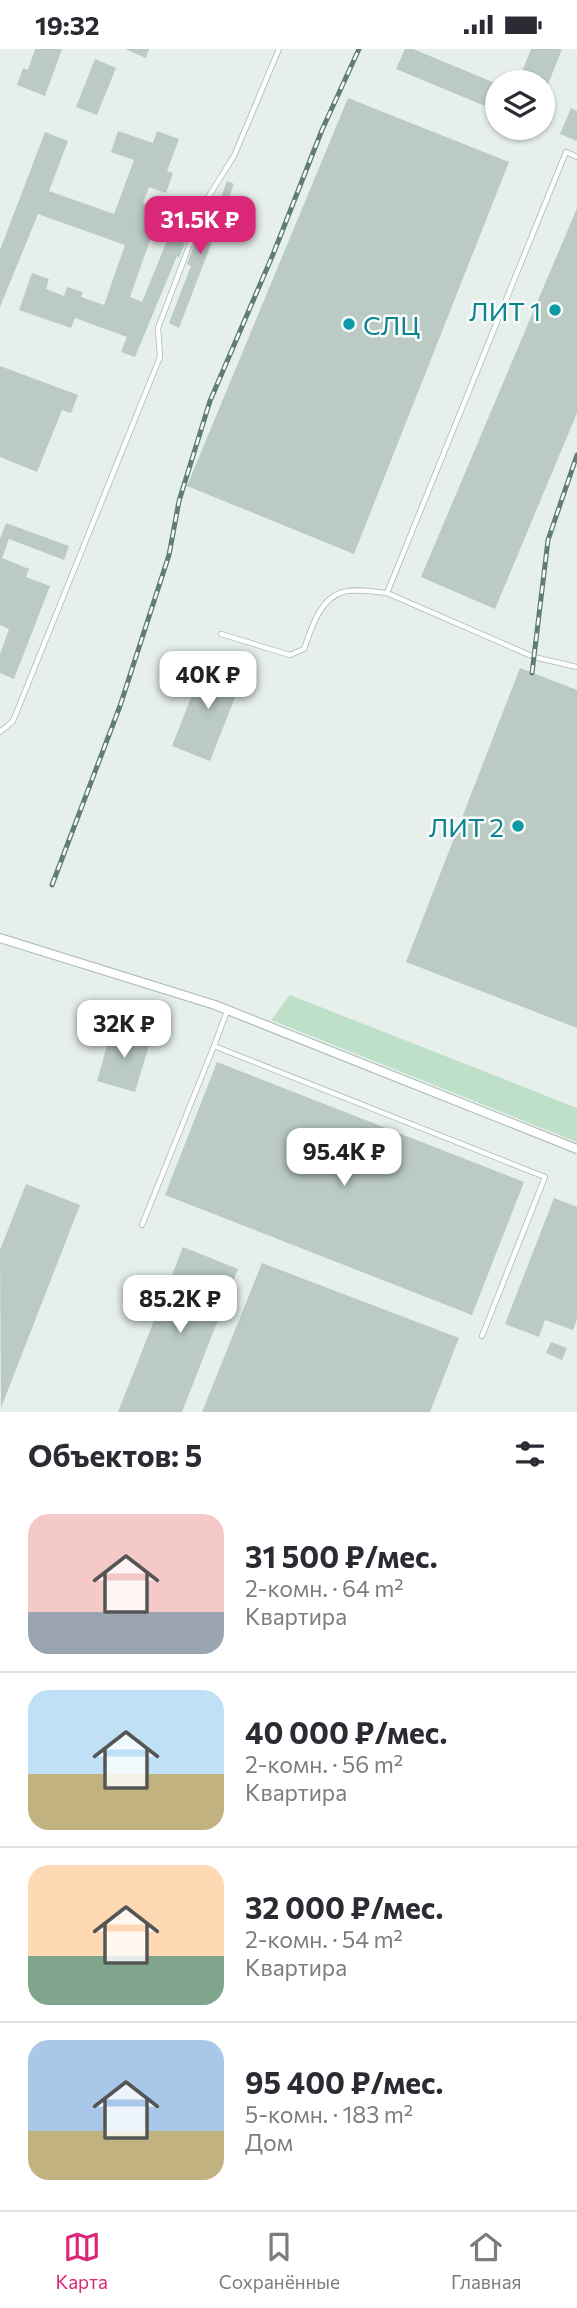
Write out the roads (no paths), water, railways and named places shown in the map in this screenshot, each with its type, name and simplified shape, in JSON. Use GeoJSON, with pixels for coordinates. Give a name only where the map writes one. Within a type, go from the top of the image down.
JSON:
{"type":"FeatureCollection","features":[{"type":"Feature","properties":{"kind":"street"},"geometry":{"type":"LineString","coordinates":[[0,938],[228,1010],[577,1149]]}},
{"type":"Feature","properties":{"kind":"lane"},"geometry":{"type":"LineString","coordinates":[[0,732],[13,720],[160,357],[158,328],[207,199],[234,156],[279,49]]}},
{"type":"Feature","properties":{"kind":"lane"},"geometry":{"type":"LineString","coordinates":[[387,593],[566,152],[577,157]]}},
{"type":"Feature","properties":{"kind":"lane"},"geometry":{"type":"LineString","coordinates":[[221,634],[290,655],[304,649],[316,616],[334,597],[344,591],[387,593],[534,657],[577,667]]}},
{"type":"Feature","properties":{"kind":"lane"},"geometry":{"type":"LineString","coordinates":[[142,1225],[228,1010]]}},
{"type":"Feature","properties":{"kind":"lane"},"geometry":{"type":"LineString","coordinates":[[214,1046],[545,1177],[482,1336]]}},
{"type":"Feature","properties":{"kind":"railway"},"geometry":{"type":"LineString","coordinates":[[52,885],[120,706],[169,555],[179,501],[210,401],[274,252],[322,130],[359,49]]}},
{"type":"Feature","properties":{"kind":"railway"},"geometry":{"type":"LineString","coordinates":[[532,673],[548,540],[577,455]]}},
{"type":"Feature","properties":{"kind":"place","name":"ЛИТ 1"},"geometry":{"type":"Point","coordinates":[555,310]}},
{"type":"Feature","properties":{"kind":"place","name":"СЛЦ"},"geometry":{"type":"Point","coordinates":[349,324]}},
{"type":"Feature","properties":{"kind":"place","name":"ЛИТ 2"},"geometry":{"type":"Point","coordinates":[518,826]}}]}
